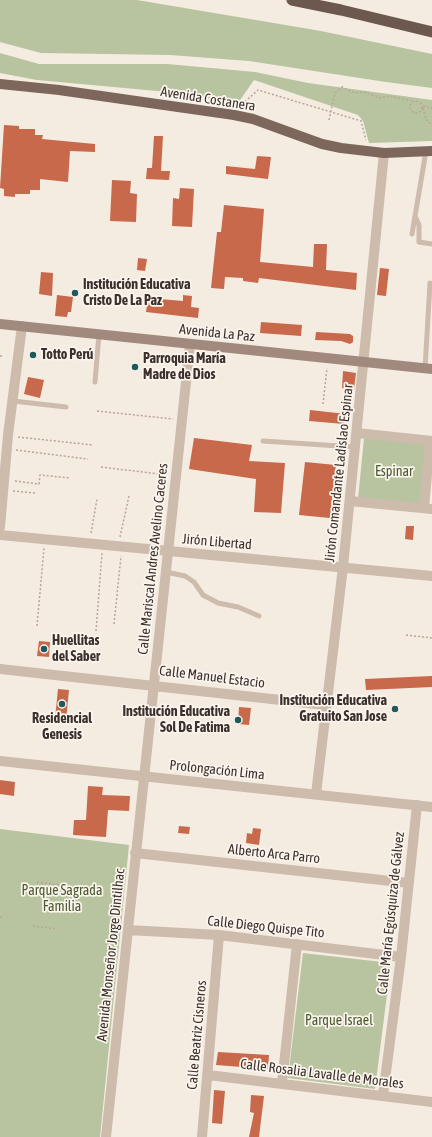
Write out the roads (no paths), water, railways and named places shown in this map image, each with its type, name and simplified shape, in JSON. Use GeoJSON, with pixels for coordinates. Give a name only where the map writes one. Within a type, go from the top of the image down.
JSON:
{"type":"FeatureCollection","features":[{"type":"Feature","properties":{"kind":"highway"},"geometry":{"type":"LineString","coordinates":[[292,0],[348,11],[432,32]]}},
{"type":"Feature","properties":{"kind":"main road","name":"Avenida Costanera"},"geometry":{"type":"LineString","coordinates":[[0,84],[59,90],[234,115],[253,119],[322,144],[384,153],[429,151]]}},
{"type":"Feature","properties":{"kind":"main road","name":"Avenida La Paz"},"geometry":{"type":"LineString","coordinates":[[0,324],[429,369]]}},
{"type":"Feature","properties":{"kind":"street","name":"Jirón Comandante Ladislao Espinar"},"geometry":{"type":"LineString","coordinates":[[316,794],[343,567],[384,153]]}},
{"type":"Feature","properties":{"kind":"street"},"geometry":{"type":"LineString","coordinates":[[0,527],[6,441],[22,326]]}},
{"type":"Feature","properties":{"kind":"street","name":"Calle Mariscal Andres Avelino Caceres"},"geometry":{"type":"LineString","coordinates":[[143,776],[190,344]]}},
{"type":"Feature","properties":{"kind":"street"},"geometry":{"type":"LineString","coordinates":[[350,501],[428,508],[431,441],[357,433]]}},
{"type":"Feature","properties":{"kind":"street","name":"Jirón Libertad"},"geometry":{"type":"LineString","coordinates":[[0,535],[432,576]]}},
{"type":"Feature","properties":{"kind":"street","name":"Calle Manuel Estacio"},"geometry":{"type":"LineString","coordinates":[[0,669],[326,705]]}},
{"type":"Feature","properties":{"kind":"street","name":"Prolongación Lima"},"geometry":{"type":"LineString","coordinates":[[0,761],[432,806]]}},
{"type":"Feature","properties":{"kind":"street","name":"Avenida Monseñor Jorge Dintilhac"},"geometry":{"type":"LineString","coordinates":[[106,1137],[143,776]]}},
{"type":"Feature","properties":{"kind":"street","name":"Calle María Egúsquiza de Gálvez"},"geometry":{"type":"LineString","coordinates":[[383,1096],[401,957],[417,805]]}},
{"type":"Feature","properties":{"kind":"street","name":"Alberto Arca Parro"},"geometry":{"type":"LineString","coordinates":[[135,853],[409,883]]}},
{"type":"Feature","properties":{"kind":"street","name":"Calle Diego Quispe Tito"},"geometry":{"type":"LineString","coordinates":[[128,930],[219,935],[401,957]]}},
{"type":"Feature","properties":{"kind":"street","name":"Calle Beatriz Cisneros"},"geometry":{"type":"LineString","coordinates":[[202,1137],[219,935]]}},
{"type":"Feature","properties":{"kind":"street"},"geometry":{"type":"LineString","coordinates":[[282,1083],[297,944]]}},
{"type":"Feature","properties":{"kind":"street","name":"Calle Rosalia Lavalle de Morales"},"geometry":{"type":"LineString","coordinates":[[208,1074],[432,1102]]}},
{"type":"Feature","properties":{"kind":"lane"},"geometry":{"type":"LineString","coordinates":[[412,234],[429,151]]}},
{"type":"Feature","properties":{"kind":"lane"},"geometry":{"type":"LineString","coordinates":[[415,216],[420,225],[419,242],[432,244]]}},
{"type":"Feature","properties":{"kind":"lane"},"geometry":{"type":"LineString","coordinates":[[429,369],[430,283]]}},
{"type":"Feature","properties":{"kind":"lane"},"geometry":{"type":"LineString","coordinates":[[95,382],[99,334]]}},
{"type":"Feature","properties":{"kind":"lane"},"geometry":{"type":"LineString","coordinates":[[12,401],[66,407]]}},
{"type":"Feature","properties":{"kind":"lane"},"geometry":{"type":"LineString","coordinates":[[263,440],[355,447]]}},
{"type":"Feature","properties":{"kind":"lane"},"geometry":{"type":"LineString","coordinates":[[166,572],[185,576],[194,582],[203,595],[218,603],[238,607],[259,616]]}},
{"type":"Feature","properties":{"kind":"place","name":"Institución Educativa Cristo De La Paz"},"geometry":{"type":"Point","coordinates":[75,293]}},
{"type":"Feature","properties":{"kind":"place","name":"Totto Perú"},"geometry":{"type":"Point","coordinates":[33,355]}},
{"type":"Feature","properties":{"kind":"place","name":"Parroquia María Madre de Dios"},"geometry":{"type":"Point","coordinates":[135,367]}},
{"type":"Feature","properties":{"kind":"place","name":"Huellitas del Saber"},"geometry":{"type":"Point","coordinates":[44,649]}},
{"type":"Feature","properties":{"kind":"place","name":"Residencial Genesis"},"geometry":{"type":"Point","coordinates":[62,704]}},
{"type":"Feature","properties":{"kind":"place","name":"Institución Educativa Gratuito San Jose"},"geometry":{"type":"Point","coordinates":[395,709]}},
{"type":"Feature","properties":{"kind":"place","name":"Institución Educativa Sol De Fatima"},"geometry":{"type":"Point","coordinates":[238,720]}},
{"type":"Feature","properties":{"kind":"park label","name":"Espinar"},"geometry":{"type":"Point","coordinates":[394,472]}},
{"type":"Feature","properties":{"kind":"park label","name":"Parque Sagrada Familia"},"geometry":{"type":"Point","coordinates":[62,900]}},
{"type":"Feature","properties":{"kind":"park label","name":"Parque Israel"},"geometry":{"type":"Point","coordinates":[339,1021]}}]}
